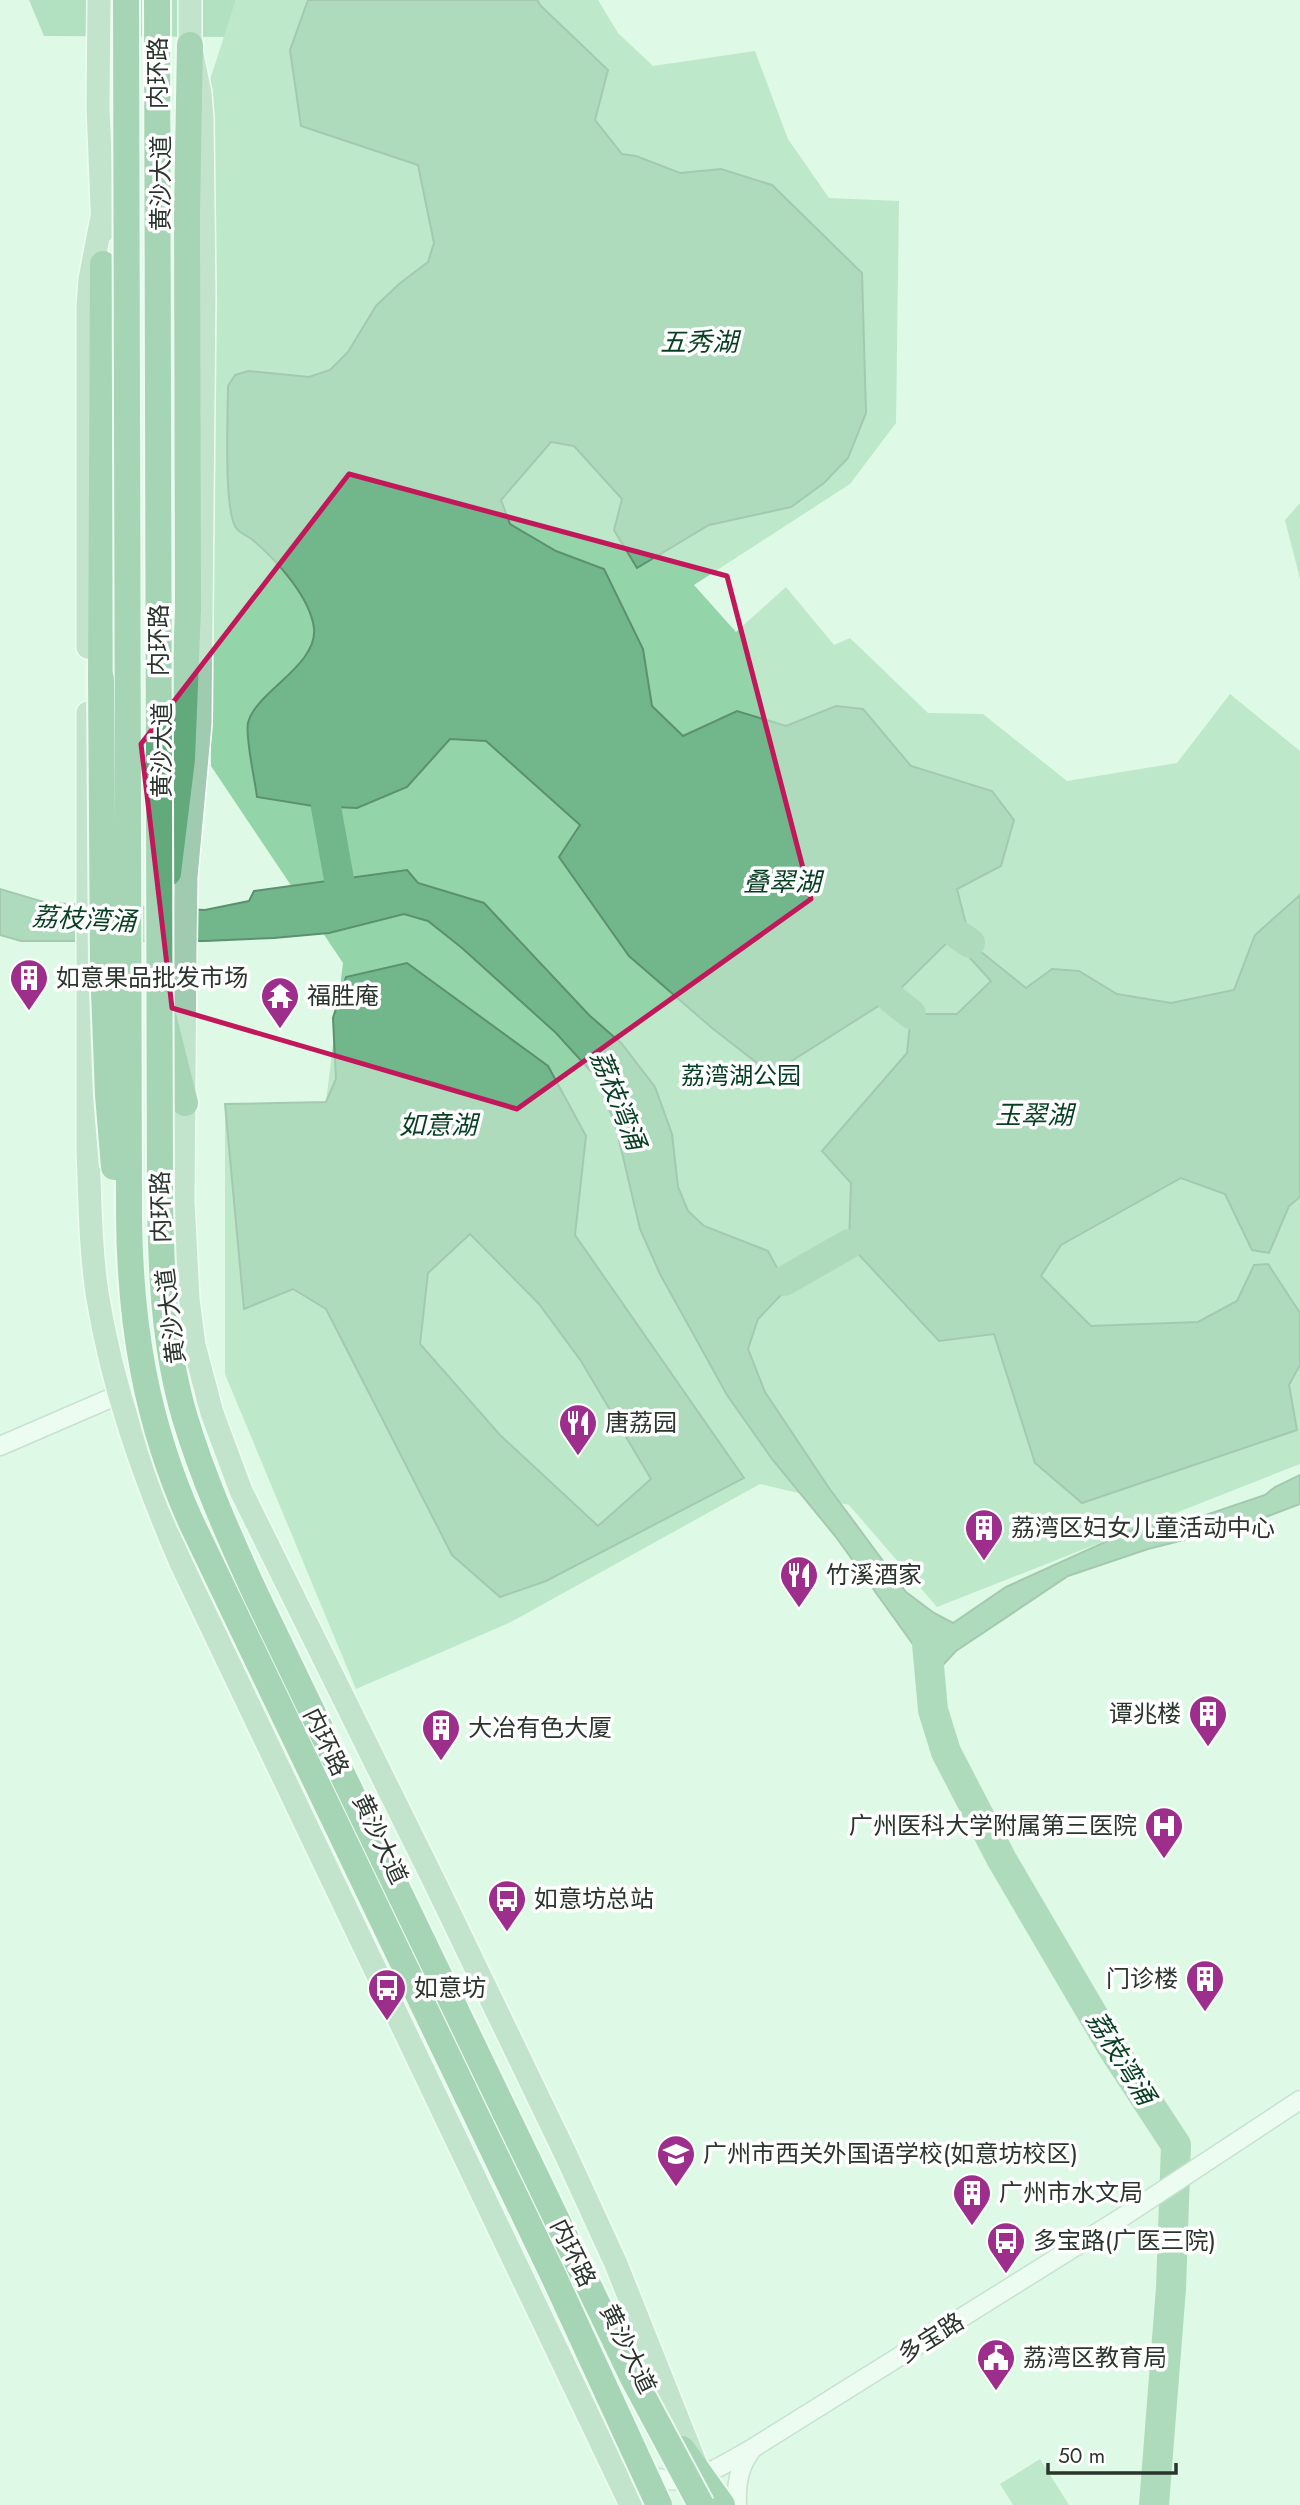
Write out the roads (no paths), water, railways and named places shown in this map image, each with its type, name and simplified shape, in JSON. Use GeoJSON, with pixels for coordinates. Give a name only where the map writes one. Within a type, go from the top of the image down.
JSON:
{"type":"FeatureCollection","features":[{"type":"Feature","properties":{"kind":"highway","name":"黄沙大道"},"geometry":{"type":"LineString","coordinates":[[124,0],[125,901],[128,1282],[133,1334],[130,1392],[194,1535],[534,2237],[637,2467]]}},
{"type":"Feature","properties":{"kind":"highway","name":"内环路"},"geometry":{"type":"LineString","coordinates":[[124,0],[129,1216],[132,1296],[142,1371],[172,1479],[554,2277],[658,2505]]}},
{"type":"Feature","properties":{"kind":"highway","name":"黄沙大道"},"geometry":{"type":"LineString","coordinates":[[159,0],[162,904],[169,946],[162,1009],[164,1269],[178,1377],[195,1442],[217,1500],[432,1950],[638,2374],[661,2416],[722,2505]]}},
{"type":"Feature","properties":{"kind":"highway","name":"内环路"},"geometry":{"type":"LineString","coordinates":[[159,0],[169,946],[160,1199],[163,1288],[177,1384],[184,1416],[197,1453],[240,1560],[633,2378],[701,2505]]}},
{"type":"Feature","properties":{"kind":"highway"},"geometry":{"type":"LineString","coordinates":[[169,946],[185,710],[188,609],[187,211],[190,45]]}},
{"type":"Feature","properties":{"kind":"highway"},"geometry":{"type":"LineString","coordinates":[[103,264],[101,680],[104,1022],[112,1148],[132,1296]]}},
{"type":"Feature","properties":{"kind":"highway"},"geometry":{"type":"LineString","coordinates":[[162,1009],[185,1103]]}},
{"type":"Feature","properties":{"kind":"highway"},"geometry":{"type":"LineString","coordinates":[[554,2277],[621,2393],[680,2505]]}},
{"type":"Feature","properties":{"kind":"main road"},"geometry":{"type":"LineString","coordinates":[[99,0],[98,107],[103,264],[123,288]]}},
{"type":"Feature","properties":{"kind":"main road"},"geometry":{"type":"LineString","coordinates":[[190,0],[190,45],[200,93],[202,119],[204,371],[200,724],[186,891],[169,946],[185,1103],[183,1201],[188,1299],[197,1358],[212,1413],[241,1491],[425,1865],[616,2264],[701,2477]]}},
{"type":"Feature","properties":{"kind":"main road"},"geometry":{"type":"LineString","coordinates":[[102,218],[90,279],[88,307],[88,1149],[92,1248],[97,1291],[130,1392],[146,1478],[181,1563],[631,2505]]}},
{"type":"Feature","properties":{"kind":"main road"},"geometry":{"type":"LineString","coordinates":[[399,1877],[425,1865]]}},
{"type":"Feature","properties":{"kind":"main road","name":"黄沙大道"},"geometry":{"type":"LineString","coordinates":[[637,2467],[658,2505]]}},
{"type":"Feature","properties":{"kind":"street"},"geometry":{"type":"LineString","coordinates":[[0,1446],[130,1392],[178,1377]]}},
{"type":"Feature","properties":{"kind":"street","name":"多宝路"},"geometry":{"type":"LineString","coordinates":[[701,2477],[753,2448],[958,2321],[1300,2100]]}},
{"type":"Feature","properties":{"kind":"street"},"geometry":{"type":"LineString","coordinates":[[737,2505],[743,2460],[753,2448]]}},
{"type":"Feature","properties":{"kind":"street"},"geometry":{"type":"LineString","coordinates":[[637,2467],[664,2479],[701,2477]]}},
{"type":"Feature","properties":{"kind":"water","name":"五秀湖"},"geometry":{"type":"Polygon","coordinates":[[[308,0],[537,0],[608,70],[595,120],[622,154],[636,156],[680,173],[721,169],[772,185],[862,273],[866,413],[848,458],[824,483],[791,507],[709,525],[637,568],[614,530],[622,499],[574,446],[551,442],[501,500],[510,524],[556,551],[604,569],[643,649],[652,706],[683,736],[737,711],[786,726],[836,706],[863,709],[911,766],[992,791],[1014,820],[1001,866],[957,889],[966,924],[891,998],[771,1074],[712,1028],[629,956],[559,857],[580,825],[486,741],[450,739],[407,787],[357,808],[313,806],[257,797],[248,723],[262,700],[306,655],[313,642],[314,628],[306,604],[291,580],[263,549],[237,529],[233,520],[228,484],[228,386],[235,375],[248,371],[309,377],[330,370],[348,352],[376,306],[428,262],[434,243],[418,165],[301,126],[290,50],[308,0]]]}},
{"type":"Feature","properties":{"kind":"water"},"geometry":{"type":"Polygon","coordinates":[[[407,870],[418,883],[484,903],[589,1015],[622,1044],[655,1087],[672,1134],[678,1187],[688,1211],[704,1226],[768,1251],[784,1281],[782,1294],[758,1319],[748,1349],[765,1392],[829,1488],[906,1592],[934,1613],[953,1623],[1006,1587],[1136,1528],[1200,1517],[1265,1495],[1300,1475],[1300,1504],[1247,1524],[1148,1549],[1068,1576],[956,1651],[943,1665],[917,1661],[917,1650],[836,1537],[772,1459],[727,1395],[660,1274],[640,1229],[616,1127],[597,1078],[556,1033],[428,921],[404,914],[329,933],[205,941],[21,941],[0,935],[0,889],[47,903],[205,910],[249,901],[254,891],[407,870]]]}},
{"type":"Feature","properties":{"kind":"water","name":"玉翠湖"},"geometry":{"type":"Polygon","coordinates":[[[1300,895],[1300,1197],[1289,1206],[1269,1253],[1252,1250],[1225,1194],[1181,1178],[1061,1245],[1041,1276],[1091,1326],[1198,1322],[1237,1301],[1254,1265],[1268,1264],[1300,1313],[1300,1365],[1289,1385],[1297,1430],[1082,1503],[1035,1463],[994,1334],[939,1341],[849,1244],[851,1183],[822,1151],[907,1053],[911,1014],[957,1014],[991,981],[970,958],[970,943],[1026,988],[1052,969],[1079,971],[1117,994],[1171,1003],[1234,990],[1255,935],[1300,895]]]}},
{"type":"Feature","properties":{"kind":"water","name":"如意湖"},"geometry":{"type":"Polygon","coordinates":[[[407,963],[548,1066],[586,1136],[575,1235],[744,1478],[546,1581],[500,1597],[452,1555],[326,1309],[293,1289],[244,1309],[225,1104],[326,1102],[336,1079],[333,1018],[346,977],[407,963]],[[470,1234],[428,1273],[420,1344],[500,1435],[598,1526],[651,1479],[581,1361],[539,1304],[470,1234]]]}},
{"type":"Feature","properties":{"kind":"waterway"},"geometry":{"type":"LineString","coordinates":[[326,807],[342,896]]}},
{"type":"Feature","properties":{"kind":"waterway"},"geometry":{"type":"LineString","coordinates":[[957,934],[970,943]]}},
{"type":"Feature","properties":{"kind":"waterway"},"geometry":{"type":"LineString","coordinates":[[891,998],[911,1014]]}},
{"type":"Feature","properties":{"kind":"waterway"},"geometry":{"type":"LineString","coordinates":[[784,1281],[849,1244]]}},
{"type":"Feature","properties":{"kind":"waterway","name":"荔枝湾涌"},"geometry":{"type":"LineString","coordinates":[[927,1644],[933,1710],[946,1752],[1002,1860],[1113,2049],[1176,2145],[1171,2288],[1154,2505]]}},
{"type":"Feature","properties":{"kind":"place","name":"如意果品批发市场"},"geometry":{"type":"Point","coordinates":[29,1012]}},
{"type":"Feature","properties":{"kind":"place","name":"福胜庵"},"geometry":{"type":"Point","coordinates":[280,1030]}},
{"type":"Feature","properties":{"kind":"place","name":"唐荔园"},"geometry":{"type":"Point","coordinates":[578,1457]}},
{"type":"Feature","properties":{"kind":"place","name":"荔湾区妇女儿童活动中心"},"geometry":{"type":"Point","coordinates":[984,1562]}},
{"type":"Feature","properties":{"kind":"place","name":"竹溪酒家"},"geometry":{"type":"Point","coordinates":[799,1609]}},
{"type":"Feature","properties":{"kind":"place","name":"谭兆楼"},"geometry":{"type":"Point","coordinates":[1208,1748]}},
{"type":"Feature","properties":{"kind":"place","name":"大冶有色大厦"},"geometry":{"type":"Point","coordinates":[441,1762]}},
{"type":"Feature","properties":{"kind":"place","name":"广州医科大学附属第三医院"},"geometry":{"type":"Point","coordinates":[1164,1860]}},
{"type":"Feature","properties":{"kind":"place","name":"如意坊总站"},"geometry":{"type":"Point","coordinates":[507,1933]}},
{"type":"Feature","properties":{"kind":"place","name":"门诊楼"},"geometry":{"type":"Point","coordinates":[1205,2013]}},
{"type":"Feature","properties":{"kind":"place","name":"如意坊"},"geometry":{"type":"Point","coordinates":[387,2022]}},
{"type":"Feature","properties":{"kind":"place","name":"广州市西关外国语学校(如意坊校区)"},"geometry":{"type":"Point","coordinates":[676,2188]}},
{"type":"Feature","properties":{"kind":"place","name":"广州市水文局"},"geometry":{"type":"Point","coordinates":[972,2227]}},
{"type":"Feature","properties":{"kind":"place","name":"多宝路(广医三院)"},"geometry":{"type":"Point","coordinates":[1006,2275]}},
{"type":"Feature","properties":{"kind":"place","name":"荔湾区教育局"},"geometry":{"type":"Point","coordinates":[996,2392]}},
{"type":"Feature","properties":{"kind":"water label","name":"叠翠湖"},"geometry":{"type":"Point","coordinates":[782,882]}},
{"type":"Feature","properties":{"kind":"park label","name":"荔湾湖公园"},"geometry":{"type":"Point","coordinates":[741,1076]}}]}
